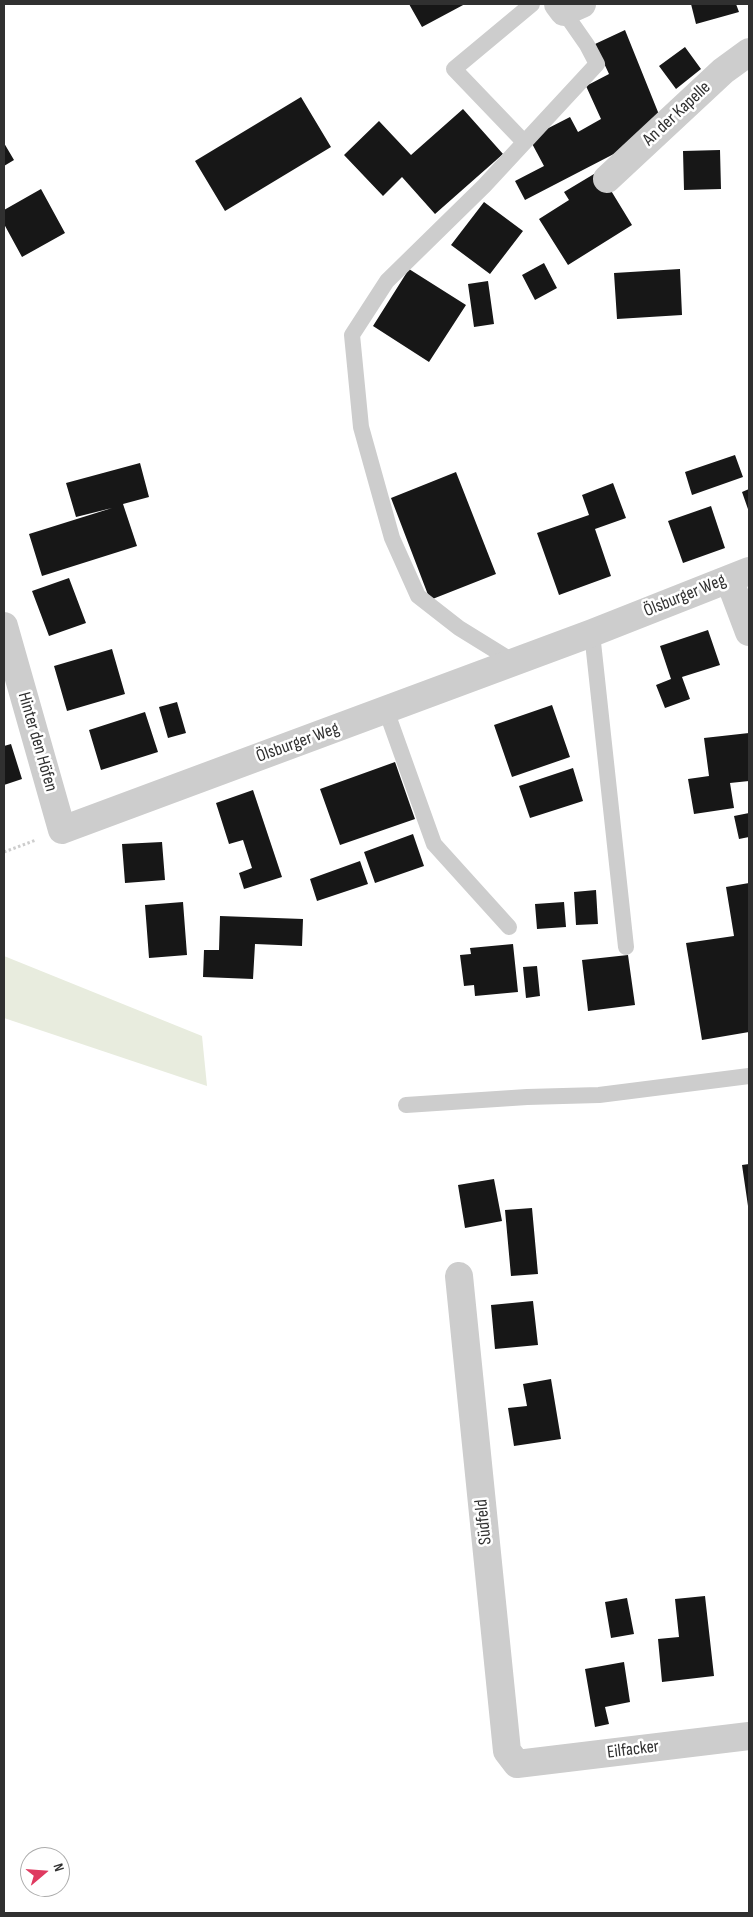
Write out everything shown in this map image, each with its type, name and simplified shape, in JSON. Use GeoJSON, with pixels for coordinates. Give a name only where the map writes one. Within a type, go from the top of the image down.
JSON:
{"type":"FeatureCollection","features":[{"type":"Feature","properties":{"kind":"street","name":"An der Kapelle"},"geometry":{"type":"LineString","coordinates":[[607,179],[723,72],[749,52]]}},
{"type":"Feature","properties":{"kind":"street","name":"Ölsburger Weg"},"geometry":{"type":"LineString","coordinates":[[62,830],[592,633],[739,575]]}},
{"type":"Feature","properties":{"kind":"street"},"geometry":{"type":"LineString","coordinates":[[739,575],[749,632]]}},
{"type":"Feature","properties":{"kind":"street","name":"Hinter den Höfen"},"geometry":{"type":"LineString","coordinates":[[4,626],[62,830]]}},
{"type":"Feature","properties":{"kind":"street","name":"Südfeld"},"geometry":{"type":"LineString","coordinates":[[459,1276],[507,1751],[517,1764]]}},
{"type":"Feature","properties":{"kind":"street","name":"Eilfacker"},"geometry":{"type":"LineString","coordinates":[[517,1764],[749,1736]]}},
{"type":"Feature","properties":{"kind":"lane"},"geometry":{"type":"LineString","coordinates":[[524,142],[454,70],[532,4]]}},
{"type":"Feature","properties":{"kind":"lane"},"geometry":{"type":"LineString","coordinates":[[514,662],[459,628],[418,596],[392,538],[360,427],[352,335],[387,281],[484,186],[597,64],[568,6]]}},
{"type":"Feature","properties":{"kind":"lane"},"geometry":{"type":"LineString","coordinates":[[592,633],[626,947]]}},
{"type":"Feature","properties":{"kind":"lane"},"geometry":{"type":"LineString","coordinates":[[386,710],[434,844],[509,927]]}},
{"type":"Feature","properties":{"kind":"lane"},"geometry":{"type":"LineString","coordinates":[[406,1105],[527,1097],[600,1095],[749,1076]]}},
{"type":"Feature","properties":{"kind":"path"},"geometry":{"type":"LineString","coordinates":[[4,852],[62,830]]}},
{"type":"Feature","properties":{"kind":"shaded area"},"geometry":{"type":"Polygon","coordinates":[[[4,956],[202,1036],[207,1086],[4,1018],[4,956]]]}},
{"type":"Feature","properties":{"kind":"building"},"geometry":{"type":"Polygon","coordinates":[[[409,4],[465,4],[422,27],[409,4]]]}},
{"type":"Feature","properties":{"kind":"building"},"geometry":{"type":"Polygon","coordinates":[[[691,4],[736,4],[739,12],[696,24],[691,4]]]}},
{"type":"Feature","properties":{"kind":"building"},"geometry":{"type":"Polygon","coordinates":[[[625,30],[660,117],[635,143],[525,200],[515,181],[544,166],[529,138],[570,117],[578,132],[601,119],[586,86],[609,74],[595,44],[625,30]]]}},
{"type":"Feature","properties":{"kind":"building"},"geometry":{"type":"Polygon","coordinates":[[[685,47],[701,69],[676,89],[659,66],[685,47]]]}},
{"type":"Feature","properties":{"kind":"building"},"geometry":{"type":"Polygon","coordinates":[[[301,97],[331,147],[225,211],[195,161],[301,97]]]}},
{"type":"Feature","properties":{"kind":"building"},"geometry":{"type":"Polygon","coordinates":[[[463,109],[503,154],[435,214],[402,177],[383,196],[344,155],[379,121],[411,155],[463,109]]]}},
{"type":"Feature","properties":{"kind":"building"},"geometry":{"type":"Polygon","coordinates":[[[4,143],[14,160],[4,166],[4,143]]]}},
{"type":"Feature","properties":{"kind":"building"},"geometry":{"type":"Polygon","coordinates":[[[720,150],[721,189],[684,190],[683,151],[720,150]]]}},
{"type":"Feature","properties":{"kind":"building"},"geometry":{"type":"Polygon","coordinates":[[[599,171],[632,225],[568,265],[539,219],[569,200],[564,192],[599,171]]]}},
{"type":"Feature","properties":{"kind":"building"},"geometry":{"type":"Polygon","coordinates":[[[41,189],[65,233],[22,257],[4,224],[4,210],[41,189]]]}},
{"type":"Feature","properties":{"kind":"building"},"geometry":{"type":"Polygon","coordinates":[[[484,202],[523,231],[490,274],[451,245],[484,202]]]}},
{"type":"Feature","properties":{"kind":"building"},"geometry":{"type":"Polygon","coordinates":[[[544,263],[557,288],[535,300],[522,275],[544,263]]]}},
{"type":"Feature","properties":{"kind":"building"},"geometry":{"type":"Polygon","coordinates":[[[409,269],[466,305],[429,362],[373,326],[409,269]]]}},
{"type":"Feature","properties":{"kind":"building"},"geometry":{"type":"Polygon","coordinates":[[[680,269],[682,315],[617,319],[614,273],[680,269]]]}},
{"type":"Feature","properties":{"kind":"building"},"geometry":{"type":"Polygon","coordinates":[[[488,281],[494,324],[474,327],[468,284],[488,281]]]}},
{"type":"Feature","properties":{"kind":"building"},"geometry":{"type":"Polygon","coordinates":[[[735,455],[743,477],[692,495],[685,472],[735,455]]]}},
{"type":"Feature","properties":{"kind":"building"},"geometry":{"type":"Polygon","coordinates":[[[140,463],[149,497],[123,504],[137,546],[42,576],[29,534],[112,508],[76,517],[66,483],[140,463]]]}},
{"type":"Feature","properties":{"kind":"building"},"geometry":{"type":"Polygon","coordinates":[[[456,472],[496,574],[430,600],[391,498],[456,472]]]}},
{"type":"Feature","properties":{"kind":"building"},"geometry":{"type":"Polygon","coordinates":[[[613,483],[626,518],[595,529],[611,576],[559,595],[537,533],[589,515],[582,495],[613,483]]]}},
{"type":"Feature","properties":{"kind":"building"},"geometry":{"type":"Polygon","coordinates":[[[749,489],[749,512],[742,492],[749,489]]]}},
{"type":"Feature","properties":{"kind":"building"},"geometry":{"type":"Polygon","coordinates":[[[711,506],[725,548],[683,563],[668,521],[711,506]]]}},
{"type":"Feature","properties":{"kind":"building"},"geometry":{"type":"Polygon","coordinates":[[[69,578],[86,623],[49,636],[32,591],[69,578]]]}},
{"type":"Feature","properties":{"kind":"building"},"geometry":{"type":"Polygon","coordinates":[[[708,630],[720,665],[682,677],[690,699],[665,708],[656,685],[671,679],[660,646],[708,630]]]}},
{"type":"Feature","properties":{"kind":"building"},"geometry":{"type":"Polygon","coordinates":[[[112,649],[125,694],[67,711],[54,666],[112,649]]]}},
{"type":"Feature","properties":{"kind":"building"},"geometry":{"type":"Polygon","coordinates":[[[177,702],[186,733],[168,738],[159,707],[177,702]]]}},
{"type":"Feature","properties":{"kind":"building"},"geometry":{"type":"Polygon","coordinates":[[[552,705],[570,757],[512,777],[494,725],[552,705]]]}},
{"type":"Feature","properties":{"kind":"building"},"geometry":{"type":"Polygon","coordinates":[[[145,712],[158,752],[101,770],[89,730],[145,712]]]}},
{"type":"Feature","properties":{"kind":"building"},"geometry":{"type":"Polygon","coordinates":[[[749,733],[749,781],[730,783],[734,808],[694,814],[688,779],[709,776],[704,738],[749,733]]]}},
{"type":"Feature","properties":{"kind":"building"},"geometry":{"type":"Polygon","coordinates":[[[11,744],[22,779],[4,785],[4,746],[11,744]]]}},
{"type":"Feature","properties":{"kind":"building"},"geometry":{"type":"Polygon","coordinates":[[[395,762],[415,819],[340,845],[320,789],[395,762]]]}},
{"type":"Feature","properties":{"kind":"building"},"geometry":{"type":"Polygon","coordinates":[[[573,768],[583,801],[530,818],[519,786],[573,768]]]}},
{"type":"Feature","properties":{"kind":"building"},"geometry":{"type":"Polygon","coordinates":[[[253,790],[282,877],[244,889],[239,873],[252,868],[243,840],[229,844],[216,803],[253,790]]]}},
{"type":"Feature","properties":{"kind":"building"},"geometry":{"type":"Polygon","coordinates":[[[749,813],[749,837],[739,839],[734,816],[749,813]]]}},
{"type":"Feature","properties":{"kind":"building"},"geometry":{"type":"Polygon","coordinates":[[[413,834],[424,866],[375,883],[364,852],[413,834]]]}},
{"type":"Feature","properties":{"kind":"building"},"geometry":{"type":"Polygon","coordinates":[[[162,842],[165,880],[125,883],[122,844],[162,842]]]}},
{"type":"Feature","properties":{"kind":"building"},"geometry":{"type":"Polygon","coordinates":[[[360,861],[368,884],[317,901],[310,879],[360,861]]]}},
{"type":"Feature","properties":{"kind":"building"},"geometry":{"type":"Polygon","coordinates":[[[749,883],[749,1032],[702,1040],[686,943],[734,936],[726,887],[749,883]]]}},
{"type":"Feature","properties":{"kind":"building"},"geometry":{"type":"Polygon","coordinates":[[[596,890],[598,924],[576,925],[574,892],[596,890]]]}},
{"type":"Feature","properties":{"kind":"building"},"geometry":{"type":"Polygon","coordinates":[[[183,902],[187,955],[149,958],[145,905],[183,902]]]}},
{"type":"Feature","properties":{"kind":"building"},"geometry":{"type":"Polygon","coordinates":[[[564,902],[566,927],[537,929],[535,904],[564,902]]]}},
{"type":"Feature","properties":{"kind":"building"},"geometry":{"type":"Polygon","coordinates":[[[220,916],[303,919],[302,946],[255,944],[253,979],[203,977],[204,950],[219,950],[220,916]]]}},
{"type":"Feature","properties":{"kind":"building"},"geometry":{"type":"Polygon","coordinates":[[[513,944],[518,992],[475,996],[474,985],[464,986],[460,955],[471,954],[470,948],[513,944]]]}},
{"type":"Feature","properties":{"kind":"building"},"geometry":{"type":"Polygon","coordinates":[[[628,955],[635,1005],[588,1011],[582,960],[628,955]]]}},
{"type":"Feature","properties":{"kind":"building"},"geometry":{"type":"Polygon","coordinates":[[[537,966],[540,996],[526,998],[523,967],[537,966]]]}},
{"type":"Feature","properties":{"kind":"building"},"geometry":{"type":"Polygon","coordinates":[[[749,1164],[749,1206],[748,1206],[742,1165],[749,1164]]]}},
{"type":"Feature","properties":{"kind":"building"},"geometry":{"type":"Polygon","coordinates":[[[494,1179],[502,1221],[465,1228],[458,1185],[494,1179]]]}},
{"type":"Feature","properties":{"kind":"building"},"geometry":{"type":"Polygon","coordinates":[[[532,1208],[538,1274],[511,1276],[505,1210],[532,1208]]]}},
{"type":"Feature","properties":{"kind":"building"},"geometry":{"type":"Polygon","coordinates":[[[533,1301],[538,1345],[495,1349],[491,1305],[533,1301]]]}},
{"type":"Feature","properties":{"kind":"building"},"geometry":{"type":"Polygon","coordinates":[[[551,1379],[561,1439],[514,1446],[508,1408],[527,1406],[523,1384],[551,1379]]]}},
{"type":"Feature","properties":{"kind":"building"},"geometry":{"type":"Polygon","coordinates":[[[705,1596],[714,1676],[662,1682],[658,1639],[679,1637],[675,1599],[705,1596]]]}},
{"type":"Feature","properties":{"kind":"building"},"geometry":{"type":"Polygon","coordinates":[[[627,1598],[634,1634],[611,1638],[605,1602],[627,1598]]]}},
{"type":"Feature","properties":{"kind":"building"},"geometry":{"type":"Polygon","coordinates":[[[624,1662],[630,1702],[605,1707],[609,1724],[595,1727],[585,1669],[624,1662]]]}}]}
